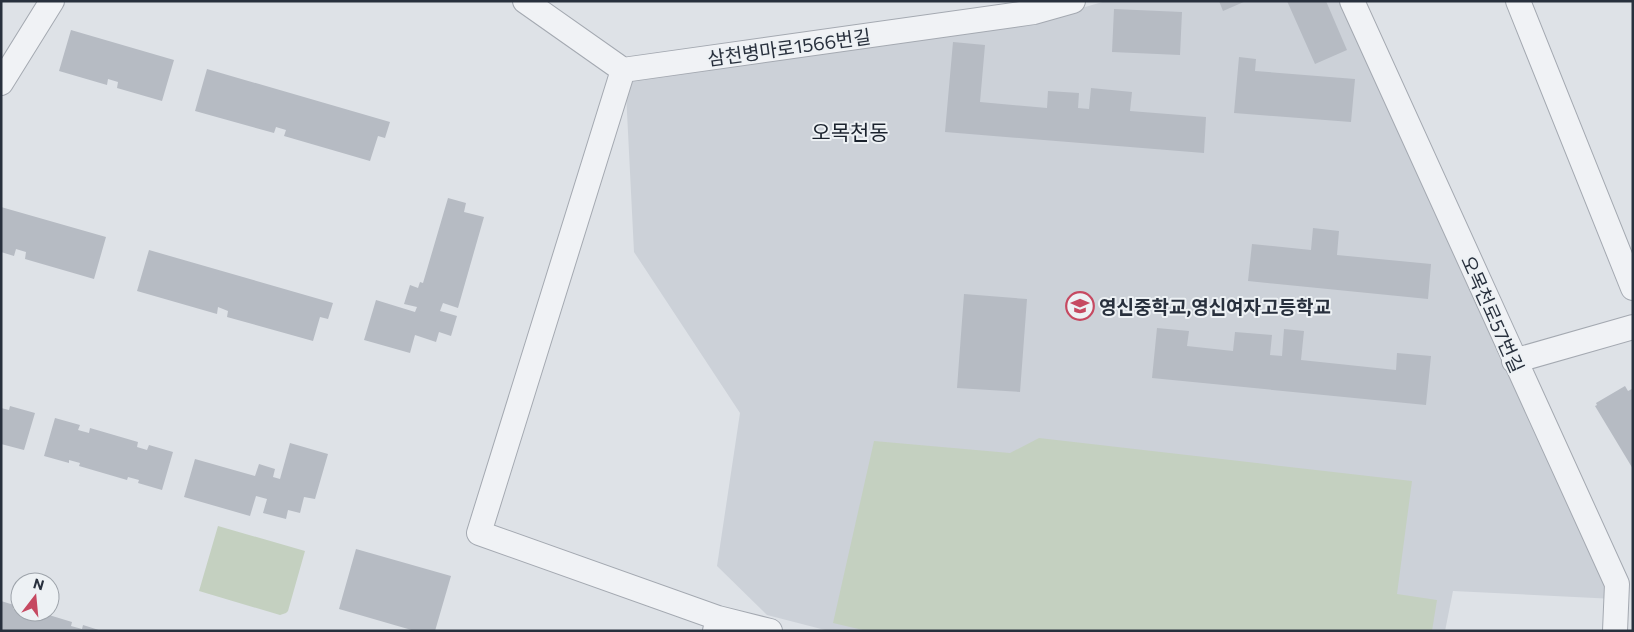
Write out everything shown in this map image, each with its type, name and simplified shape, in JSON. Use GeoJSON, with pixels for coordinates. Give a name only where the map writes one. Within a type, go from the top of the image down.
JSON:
{"type":"FeatureCollection","features":[{"type":"Feature","properties":{"kind":"street"},"geometry":{"type":"LineString","coordinates":[[1,53],[33,1]]}},
{"type":"Feature","properties":{"kind":"street"},"geometry":{"type":"LineString","coordinates":[[1,83],[52,1]]}},
{"type":"Feature","properties":{"kind":"street"},"geometry":{"type":"LineString","coordinates":[[525,1],[623,70],[479,534],[717,624],[770,631]]}},
{"type":"Feature","properties":{"kind":"street","name":"삼천병마로1566번길"},"geometry":{"type":"LineString","coordinates":[[623,70],[1034,12],[1073,1]]}},
{"type":"Feature","properties":{"kind":"street","name":"오목천로57번길"},"geometry":{"type":"LineString","coordinates":[[1352,1],[1617,584],[1615,631]]}},
{"type":"Feature","properties":{"kind":"street"},"geometry":{"type":"LineString","coordinates":[[1518,1],[1633,288]]}},
{"type":"Feature","properties":{"kind":"street"},"geometry":{"type":"LineString","coordinates":[[1514,361],[1633,327]]}},
{"type":"Feature","properties":{"kind":"shaded area","name":"영신중학교,영신여자고등학교"},"geometry":{"type":"Polygon","coordinates":[[[1106,1],[1351,1],[1615,599],[1453,591],[1445,631],[829,631],[767,615],[717,566],[740,413],[634,252],[625,72],[1033,22],[1106,1]]]}},
{"type":"Feature","properties":{"kind":"green space"},"geometry":{"type":"Polygon","coordinates":[[[1039,438],[1412,481],[1397,594],[1437,600],[1432,631],[867,631],[833,623],[874,441],[1010,453],[1039,438]]]}},
{"type":"Feature","properties":{"kind":"green space"},"geometry":{"type":"Polygon","coordinates":[[[218,526],[305,551],[286,613],[280,615],[199,591],[218,526]]]}},
{"type":"Feature","properties":{"kind":"building"},"geometry":{"type":"Polygon","coordinates":[[[1219,1],[1246,1],[1223,11],[1219,1]]]}},
{"type":"Feature","properties":{"kind":"building"},"geometry":{"type":"Polygon","coordinates":[[[1287,1],[1326,1],[1347,50],[1315,64],[1287,1]]]}},
{"type":"Feature","properties":{"kind":"building"},"geometry":{"type":"Polygon","coordinates":[[[1114,9],[1182,12],[1180,55],[1112,52],[1114,9]]]}},
{"type":"Feature","properties":{"kind":"building"},"geometry":{"type":"Polygon","coordinates":[[[71,30],[174,60],[162,101],[117,88],[118,82],[108,79],[107,85],[59,71],[71,30]]]}},
{"type":"Feature","properties":{"kind":"building"},"geometry":{"type":"Polygon","coordinates":[[[953,42],[985,45],[980,102],[1047,108],[1048,91],[1079,93],[1078,108],[1089,109],[1091,88],[1132,92],[1130,111],[1206,117],[1204,153],[945,132],[953,42]]]}},
{"type":"Feature","properties":{"kind":"building"},"geometry":{"type":"Polygon","coordinates":[[[1239,57],[1256,59],[1255,71],[1355,79],[1351,122],[1234,113],[1239,57]]]}},
{"type":"Feature","properties":{"kind":"building"},"geometry":{"type":"Polygon","coordinates":[[[207,69],[390,122],[385,138],[378,136],[370,161],[284,136],[286,130],[276,127],[274,133],[195,111],[207,69]]]}},
{"type":"Feature","properties":{"kind":"building"},"geometry":{"type":"Polygon","coordinates":[[[448,198],[466,203],[464,212],[484,217],[458,308],[443,303],[440,311],[457,316],[451,336],[439,332],[436,342],[415,335],[410,353],[364,340],[376,300],[415,312],[417,307],[404,304],[410,285],[418,288],[420,282],[423,283],[448,198]]]}},
{"type":"Feature","properties":{"kind":"building"},"geometry":{"type":"Polygon","coordinates":[[[1,207],[106,237],[94,279],[25,259],[26,252],[16,249],[14,256],[1,252],[1,207]]]}},
{"type":"Feature","properties":{"kind":"building"},"geometry":{"type":"Polygon","coordinates":[[[1313,228],[1339,231],[1337,255],[1431,264],[1428,299],[1248,281],[1252,244],[1311,250],[1313,228]]]}},
{"type":"Feature","properties":{"kind":"building"},"geometry":{"type":"Polygon","coordinates":[[[149,250],[333,303],[328,319],[320,317],[313,341],[227,317],[228,311],[218,307],[217,314],[137,291],[149,250]]]}},
{"type":"Feature","properties":{"kind":"building"},"geometry":{"type":"Polygon","coordinates":[[[964,294],[1027,299],[1020,392],[957,388],[964,294]]]}},
{"type":"Feature","properties":{"kind":"building"},"geometry":{"type":"Polygon","coordinates":[[[1157,328],[1189,331],[1187,346],[1233,351],[1235,332],[1272,335],[1270,355],[1282,356],[1284,329],[1304,331],[1301,360],[1396,370],[1397,353],[1431,356],[1426,405],[1152,378],[1157,328]]]}},
{"type":"Feature","properties":{"kind":"building"},"geometry":{"type":"Polygon","coordinates":[[[1625,386],[1628,391],[1632,389],[1633,391],[1633,469],[1595,406],[1597,405],[1596,403],[1625,386]]]}},
{"type":"Feature","properties":{"kind":"building"},"geometry":{"type":"Polygon","coordinates":[[[10,406],[35,413],[24,450],[1,444],[1,408],[9,410],[10,406]]]}},
{"type":"Feature","properties":{"kind":"building"},"geometry":{"type":"Polygon","coordinates":[[[55,418],[80,425],[78,430],[89,433],[90,428],[138,442],[137,447],[147,450],[149,445],[173,452],[162,490],[138,483],[139,480],[128,477],[127,480],[79,466],[80,463],[69,460],[69,463],[44,456],[55,418]]]}},
{"type":"Feature","properties":{"kind":"building"},"geometry":{"type":"Polygon","coordinates":[[[290,443],[328,454],[315,499],[304,497],[300,513],[288,510],[286,519],[263,513],[267,499],[256,496],[250,516],[184,497],[195,459],[255,476],[259,464],[275,469],[273,477],[280,479],[290,443]]]}},
{"type":"Feature","properties":{"kind":"building"},"geometry":{"type":"Polygon","coordinates":[[[356,549],[451,576],[435,631],[415,631],[339,609],[356,549]]]}},
{"type":"Feature","properties":{"kind":"building"},"geometry":{"type":"Polygon","coordinates":[[[1,601],[10,604],[10,622],[60,622],[60,618],[72,622],[71,626],[82,629],[83,625],[102,631],[1,631],[1,601]]]}},
{"type":"Feature","properties":{"kind":"place","name":"영신중학교,영신여자고등학교"},"geometry":{"type":"Point","coordinates":[1080,306]}},
{"type":"Feature","properties":{"kind":"district","name":"오목천동"},"geometry":{"type":"Point","coordinates":[850,131]}}]}
